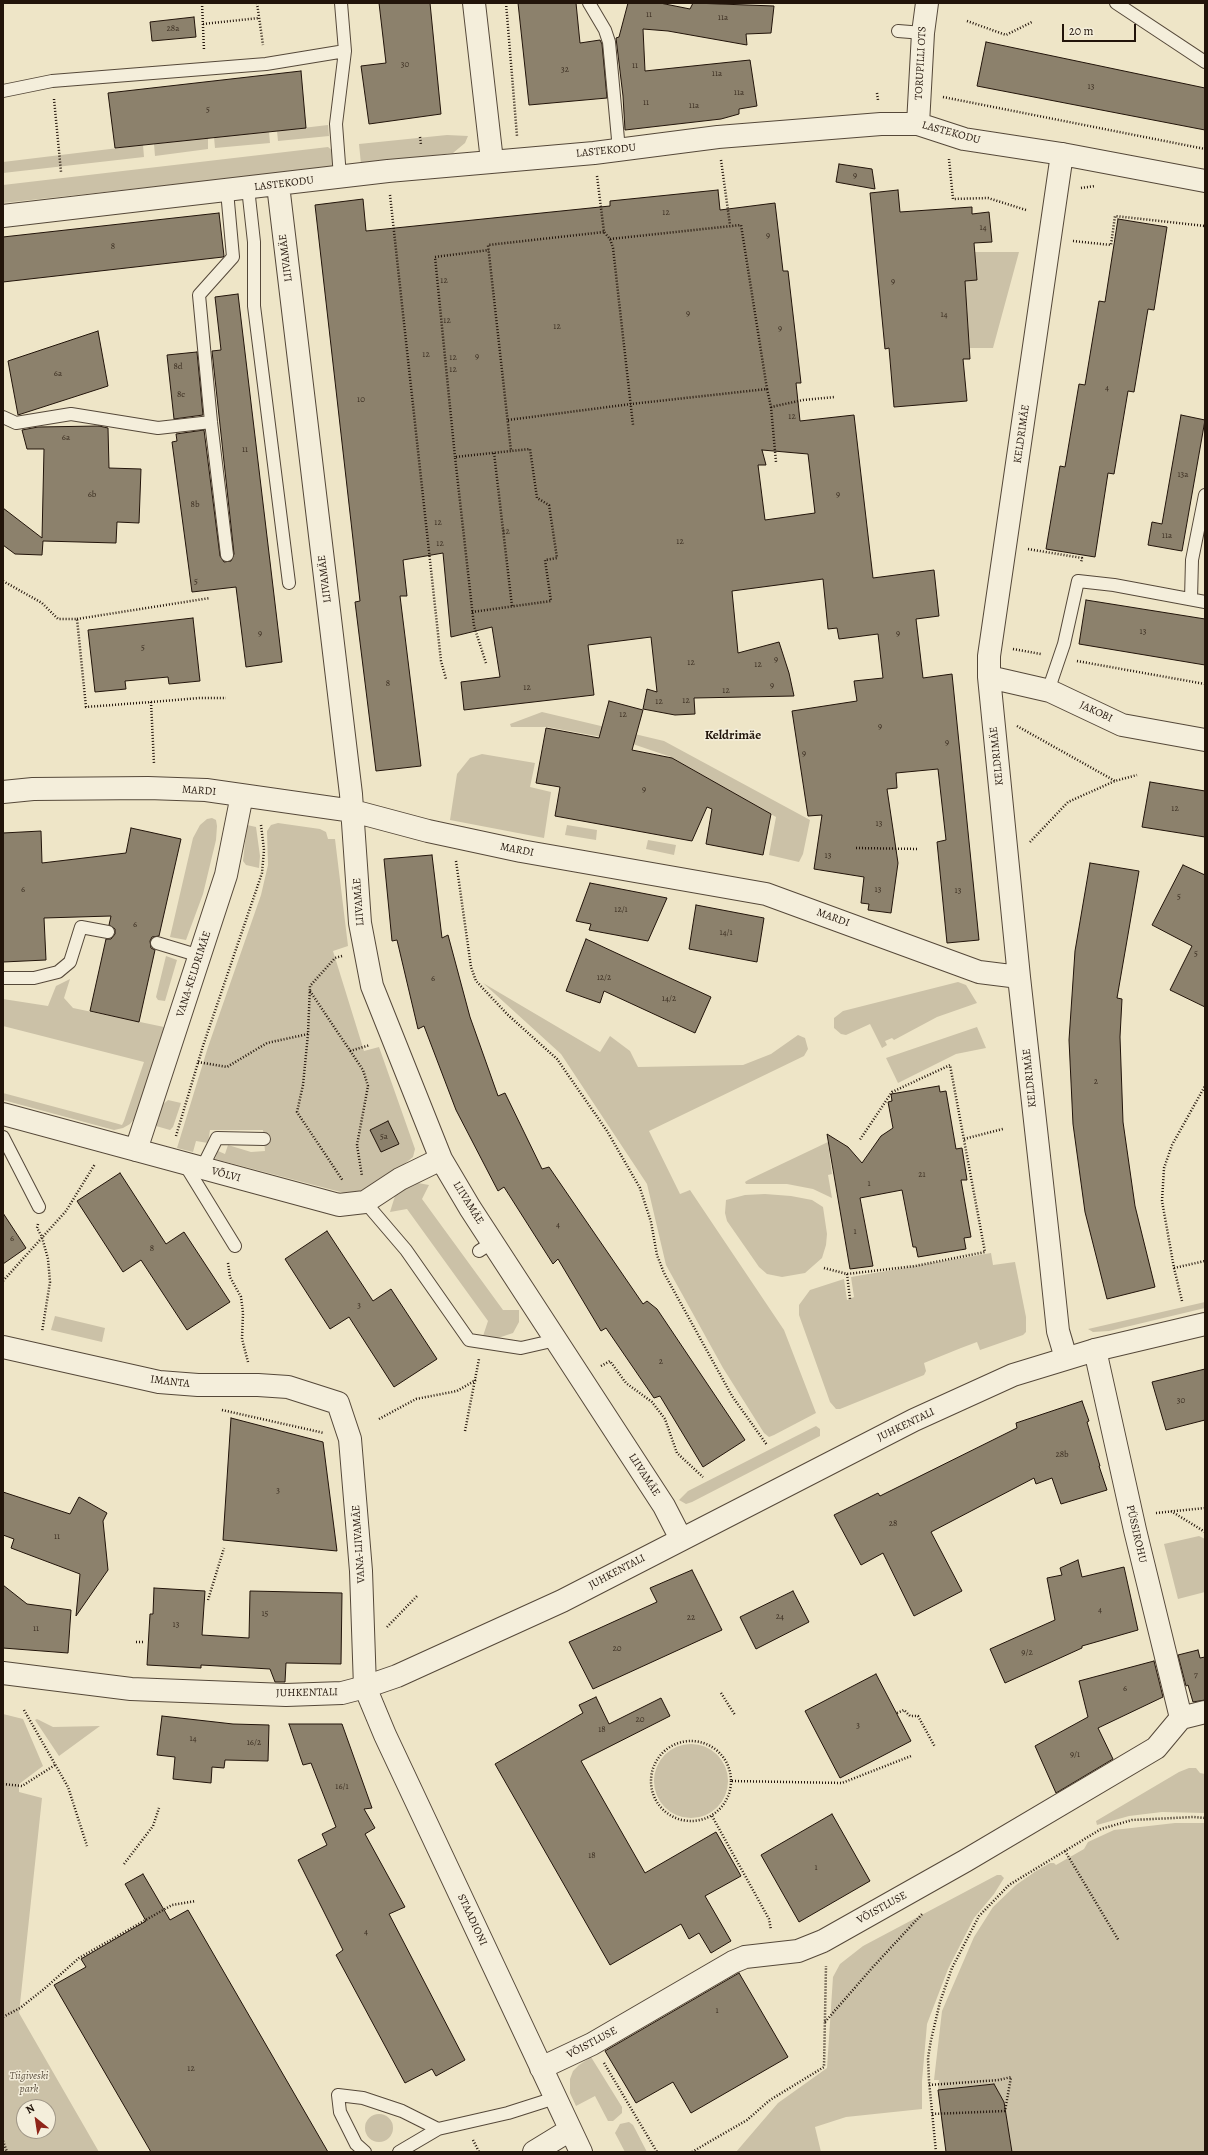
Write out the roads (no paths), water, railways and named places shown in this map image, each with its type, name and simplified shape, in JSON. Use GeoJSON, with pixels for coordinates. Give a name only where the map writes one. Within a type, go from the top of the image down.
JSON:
{"type":"FeatureCollection","features":[{"type":"Feature","properties":{"kind":"street"},"geometry":{"type":"LineString","coordinates":[[474,3],[492,161]]}},
{"type":"Feature","properties":{"kind":"street","name":"TORUPILLI OTS"},"geometry":{"type":"LineString","coordinates":[[918,124],[922,33],[927,3]]}},
{"type":"Feature","properties":{"kind":"street","name":"LASTEKODU"},"geometry":{"type":"LineString","coordinates":[[3,216],[492,161],[594,153],[764,133],[874,125],[918,124],[964,139],[1062,154],[1205,181]]}},
{"type":"Feature","properties":{"kind":"street","name":"KELDRIMÄE"},"geometry":{"type":"LineString","coordinates":[[1062,154],[991,645],[989,677],[1019,977],[1058,1332],[1066,1358]]}},
{"type":"Feature","properties":{"kind":"street","name":"LIIVAMÄE"},"geometry":{"type":"LineString","coordinates":[[278,185],[353,811],[360,923],[365,949],[367,988],[440,1159],[486,1247],[556,1340],[664,1506],[681,1539]]}},
{"type":"Feature","properties":{"kind":"street","name":"JAKOBI"},"geometry":{"type":"LineString","coordinates":[[989,677],[1048,691],[1122,725],[1205,740]]}},
{"type":"Feature","properties":{"kind":"street","name":"MARDI"},"geometry":{"type":"LineString","coordinates":[[3,792],[33,789],[148,788],[206,790],[353,811],[521,851],[766,894],[979,972],[1019,977]]}},
{"type":"Feature","properties":{"kind":"street","name":"VANA-KELDRIMÄE"},"geometry":{"type":"LineString","coordinates":[[136,1150],[226,875],[242,795]]}},
{"type":"Feature","properties":{"kind":"street","name":"VÕLVI"},"geometry":{"type":"LineString","coordinates":[[3,1114],[339,1205],[366,1202],[400,1179],[440,1159]]}},
{"type":"Feature","properties":{"kind":"street","name":"JUHKENTALI"},"geometry":{"type":"LineString","coordinates":[[3,1673],[123,1688],[286,1695],[342,1693],[365,1687],[397,1676],[562,1601],[914,1420],[1013,1375],[1095,1350],[1205,1324]]}},
{"type":"Feature","properties":{"kind":"street","name":"IMANTA"},"geometry":{"type":"LineString","coordinates":[[3,1347],[159,1382],[198,1385],[258,1384],[288,1387],[338,1403]]}},
{"type":"Feature","properties":{"kind":"street","name":"PÜSSIROHU"},"geometry":{"type":"LineString","coordinates":[[1095,1350],[1132,1518],[1181,1718]]}},
{"type":"Feature","properties":{"kind":"street","name":"VANA-LIIVAMÄE"},"geometry":{"type":"LineString","coordinates":[[338,1403],[350,1439],[361,1571],[365,1687]]}},
{"type":"Feature","properties":{"kind":"street","name":"STAADIONI"},"geometry":{"type":"LineString","coordinates":[[365,1687],[385,1735],[581,2152]]}},
{"type":"Feature","properties":{"kind":"street"},"geometry":{"type":"LineString","coordinates":[[1181,1718],[1205,1712]]}},
{"type":"Feature","properties":{"kind":"street","name":"VÕISTLUSE"},"geometry":{"type":"LineString","coordinates":[[541,2068],[592,2044],[745,1956],[798,1951],[823,1942],[965,1861],[1156,1748],[1181,1718]]}},
{"type":"Feature","properties":{"kind":"street"},"geometry":{"type":"LineString","coordinates":[[534,2152],[570,2130]]}},
{"type":"Feature","properties":{"kind":"lane"},"geometry":{"type":"LineString","coordinates":[[340,177],[336,124],[345,51],[341,3]]}},
{"type":"Feature","properties":{"kind":"lane"},"geometry":{"type":"LineString","coordinates":[[589,3],[605,30],[609,42],[619,150]]}},
{"type":"Feature","properties":{"kind":"lane"},"geometry":{"type":"LineString","coordinates":[[1116,3],[1205,62]]}},
{"type":"Feature","properties":{"kind":"lane"},"geometry":{"type":"LineString","coordinates":[[898,31],[922,33]]}},
{"type":"Feature","properties":{"kind":"lane"},"geometry":{"type":"LineString","coordinates":[[3,91],[52,81],[266,64],[345,51]]}},
{"type":"Feature","properties":{"kind":"lane"},"geometry":{"type":"LineString","coordinates":[[248,188],[254,242],[254,306],[289,583]]}},
{"type":"Feature","properties":{"kind":"lane"},"geometry":{"type":"LineString","coordinates":[[227,191],[233,257],[199,295],[211,422],[227,555]]}},
{"type":"Feature","properties":{"kind":"lane"},"geometry":{"type":"LineString","coordinates":[[3,417],[16,423],[71,414],[158,428],[211,422]]}},
{"type":"Feature","properties":{"kind":"lane"},"geometry":{"type":"LineString","coordinates":[[1190,599],[1192,560],[1205,495]]}},
{"type":"Feature","properties":{"kind":"lane"},"geometry":{"type":"LineString","coordinates":[[1048,691],[1059,658],[1078,581],[1114,585],[1205,602]]}},
{"type":"Feature","properties":{"kind":"lane"},"geometry":{"type":"LineString","coordinates":[[3,978],[34,978],[58,972],[70,962],[82,927],[108,932]]}},
{"type":"Feature","properties":{"kind":"lane"},"geometry":{"type":"LineString","coordinates":[[157,943],[200,956]]}},
{"type":"Feature","properties":{"kind":"lane"},"geometry":{"type":"LineString","coordinates":[[3,1137],[39,1207]]}},
{"type":"Feature","properties":{"kind":"lane"},"geometry":{"type":"LineString","coordinates":[[235,1246],[185,1164],[217,1138],[264,1139]]}},
{"type":"Feature","properties":{"kind":"lane"},"geometry":{"type":"LineString","coordinates":[[366,1202],[406,1250],[469,1340],[522,1348],[556,1340]]}},
{"type":"Feature","properties":{"kind":"lane"},"geometry":{"type":"LineString","coordinates":[[365,2152],[356,2144],[340,2112],[338,2095],[363,2098],[402,2111],[438,2129]]}},
{"type":"Feature","properties":{"kind":"lane"},"geometry":{"type":"LineString","coordinates":[[399,2152],[438,2129],[508,2113],[555,2098]]}},
{"type":"Feature","properties":{"kind":"district","name":"Keldrimäe"},"geometry":{"type":"Point","coordinates":[733,736]}},
{"type":"Feature","properties":{"kind":"park label","name":"Tiigiveski park"},"geometry":{"type":"Point","coordinates":[29,2082]}}]}
